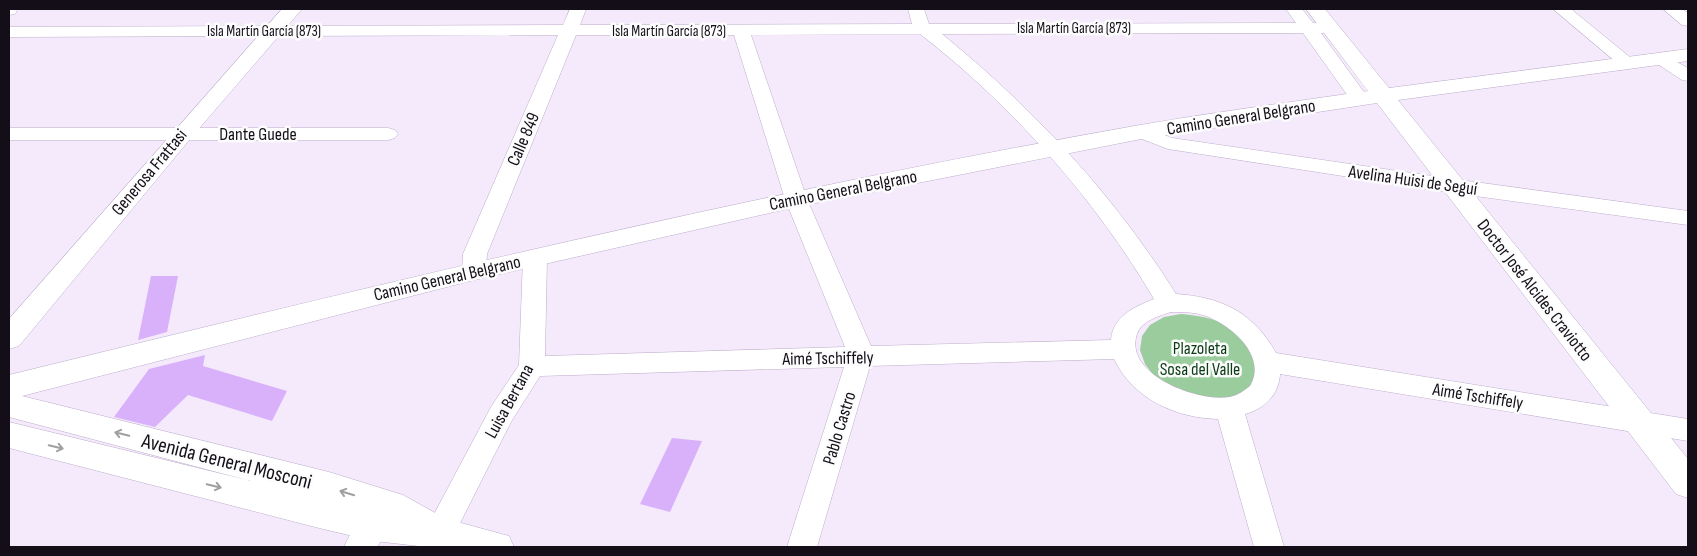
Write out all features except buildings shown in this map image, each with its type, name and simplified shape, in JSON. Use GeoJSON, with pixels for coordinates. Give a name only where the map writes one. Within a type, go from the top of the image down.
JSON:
{"type":"FeatureCollection","features":[{"type":"Feature","properties":{"kind":"main road","name":"Generosa Frattasi"},"geometry":{"type":"LineString","coordinates":[[9,338],[182,134],[292,9]]}},
{"type":"Feature","properties":{"kind":"main road","name":"Doctor José Alcides Craviotto"},"geometry":{"type":"LineString","coordinates":[[1311,18],[1329,28],[1372,97],[1453,186],[1688,484]]}},
{"type":"Feature","properties":{"kind":"main road","name":"Camino General Belgrano"},"geometry":{"type":"LineString","coordinates":[[9,387],[474,271],[796,199],[1054,148],[1141,132],[1372,97],[1688,56]]}},
{"type":"Feature","properties":{"kind":"main road","name":"Avenida General Mosconi"},"geometry":{"type":"LineString","coordinates":[[9,405],[329,487],[375,526]]}},
{"type":"Feature","properties":{"kind":"main road","name":"Avenida General Mosconi"},"geometry":{"type":"LineString","coordinates":[[9,435],[375,526],[439,533],[496,547]]}},
{"type":"Feature","properties":{"kind":"street","name":"Calle 849"},"geometry":{"type":"LineString","coordinates":[[474,271],[475,254],[578,9]]}},
{"type":"Feature","properties":{"kind":"street"},"geometry":{"type":"LineString","coordinates":[[916,9],[918,19],[923,28],[998,94],[1054,148],[1148,267],[1170,303]]}},
{"type":"Feature","properties":{"kind":"street"},"geometry":{"type":"LineString","coordinates":[[1294,9],[1311,18],[1372,97]]}},
{"type":"Feature","properties":{"kind":"street"},"geometry":{"type":"LineString","coordinates":[[1561,9],[1628,63]]}},
{"type":"Feature","properties":{"kind":"street"},"geometry":{"type":"LineString","coordinates":[[1671,9],[1688,21]]}},
{"type":"Feature","properties":{"kind":"street","name":"Isla Martín García (873)"},"geometry":{"type":"LineString","coordinates":[[9,32],[741,31],[1311,18]]}},
{"type":"Feature","properties":{"kind":"street"},"geometry":{"type":"LineString","coordinates":[[741,31],[796,199],[855,338],[859,358]]}},
{"type":"Feature","properties":{"kind":"street"},"geometry":{"type":"LineString","coordinates":[[1662,59],[1688,76]]}},
{"type":"Feature","properties":{"kind":"street","name":"Avelina Huisi de Seguí"},"geometry":{"type":"LineString","coordinates":[[1141,132],[1168,143],[1453,186],[1688,218]]}},
{"type":"Feature","properties":{"kind":"street","name":"Dante Guede"},"geometry":{"type":"LineString","coordinates":[[9,134],[388,134]]}},
{"type":"Feature","properties":{"kind":"street","name":"Luisa Bertana"},"geometry":{"type":"LineString","coordinates":[[439,533],[501,415],[532,366],[536,258]]}},
{"type":"Feature","properties":{"kind":"street"},"geometry":{"type":"LineString","coordinates":[[1170,303],[1211,308],[1232,318],[1249,330],[1262,346],[1268,362],[1269,375],[1265,387],[1256,397],[1244,404],[1228,408],[1206,409],[1190,406],[1160,395],[1142,381],[1130,366],[1123,349],[1124,332],[1133,317],[1149,308],[1170,303]]}},
{"type":"Feature","properties":{"kind":"street","name":"Aimé Tschiffely"},"geometry":{"type":"LineString","coordinates":[[532,366],[1123,349]]}},
{"type":"Feature","properties":{"kind":"street","name":"Pablo Castro"},"geometry":{"type":"LineString","coordinates":[[802,547],[859,358]]}},
{"type":"Feature","properties":{"kind":"street","name":"Aimé Tschiffely"},"geometry":{"type":"LineString","coordinates":[[1268,362],[1688,430]]}},
{"type":"Feature","properties":{"kind":"street"},"geometry":{"type":"LineString","coordinates":[[1228,408],[1269,547]]}},
{"type":"Feature","properties":{"kind":"green space","name":"Plazoleta Sosa del Valle"},"geometry":{"type":"Polygon","coordinates":[[[1181,314],[1217,321],[1234,332],[1258,360],[1254,386],[1227,401],[1188,397],[1155,377],[1145,364],[1140,350],[1142,336],[1150,325],[1164,317],[1181,314]]]}}]}
